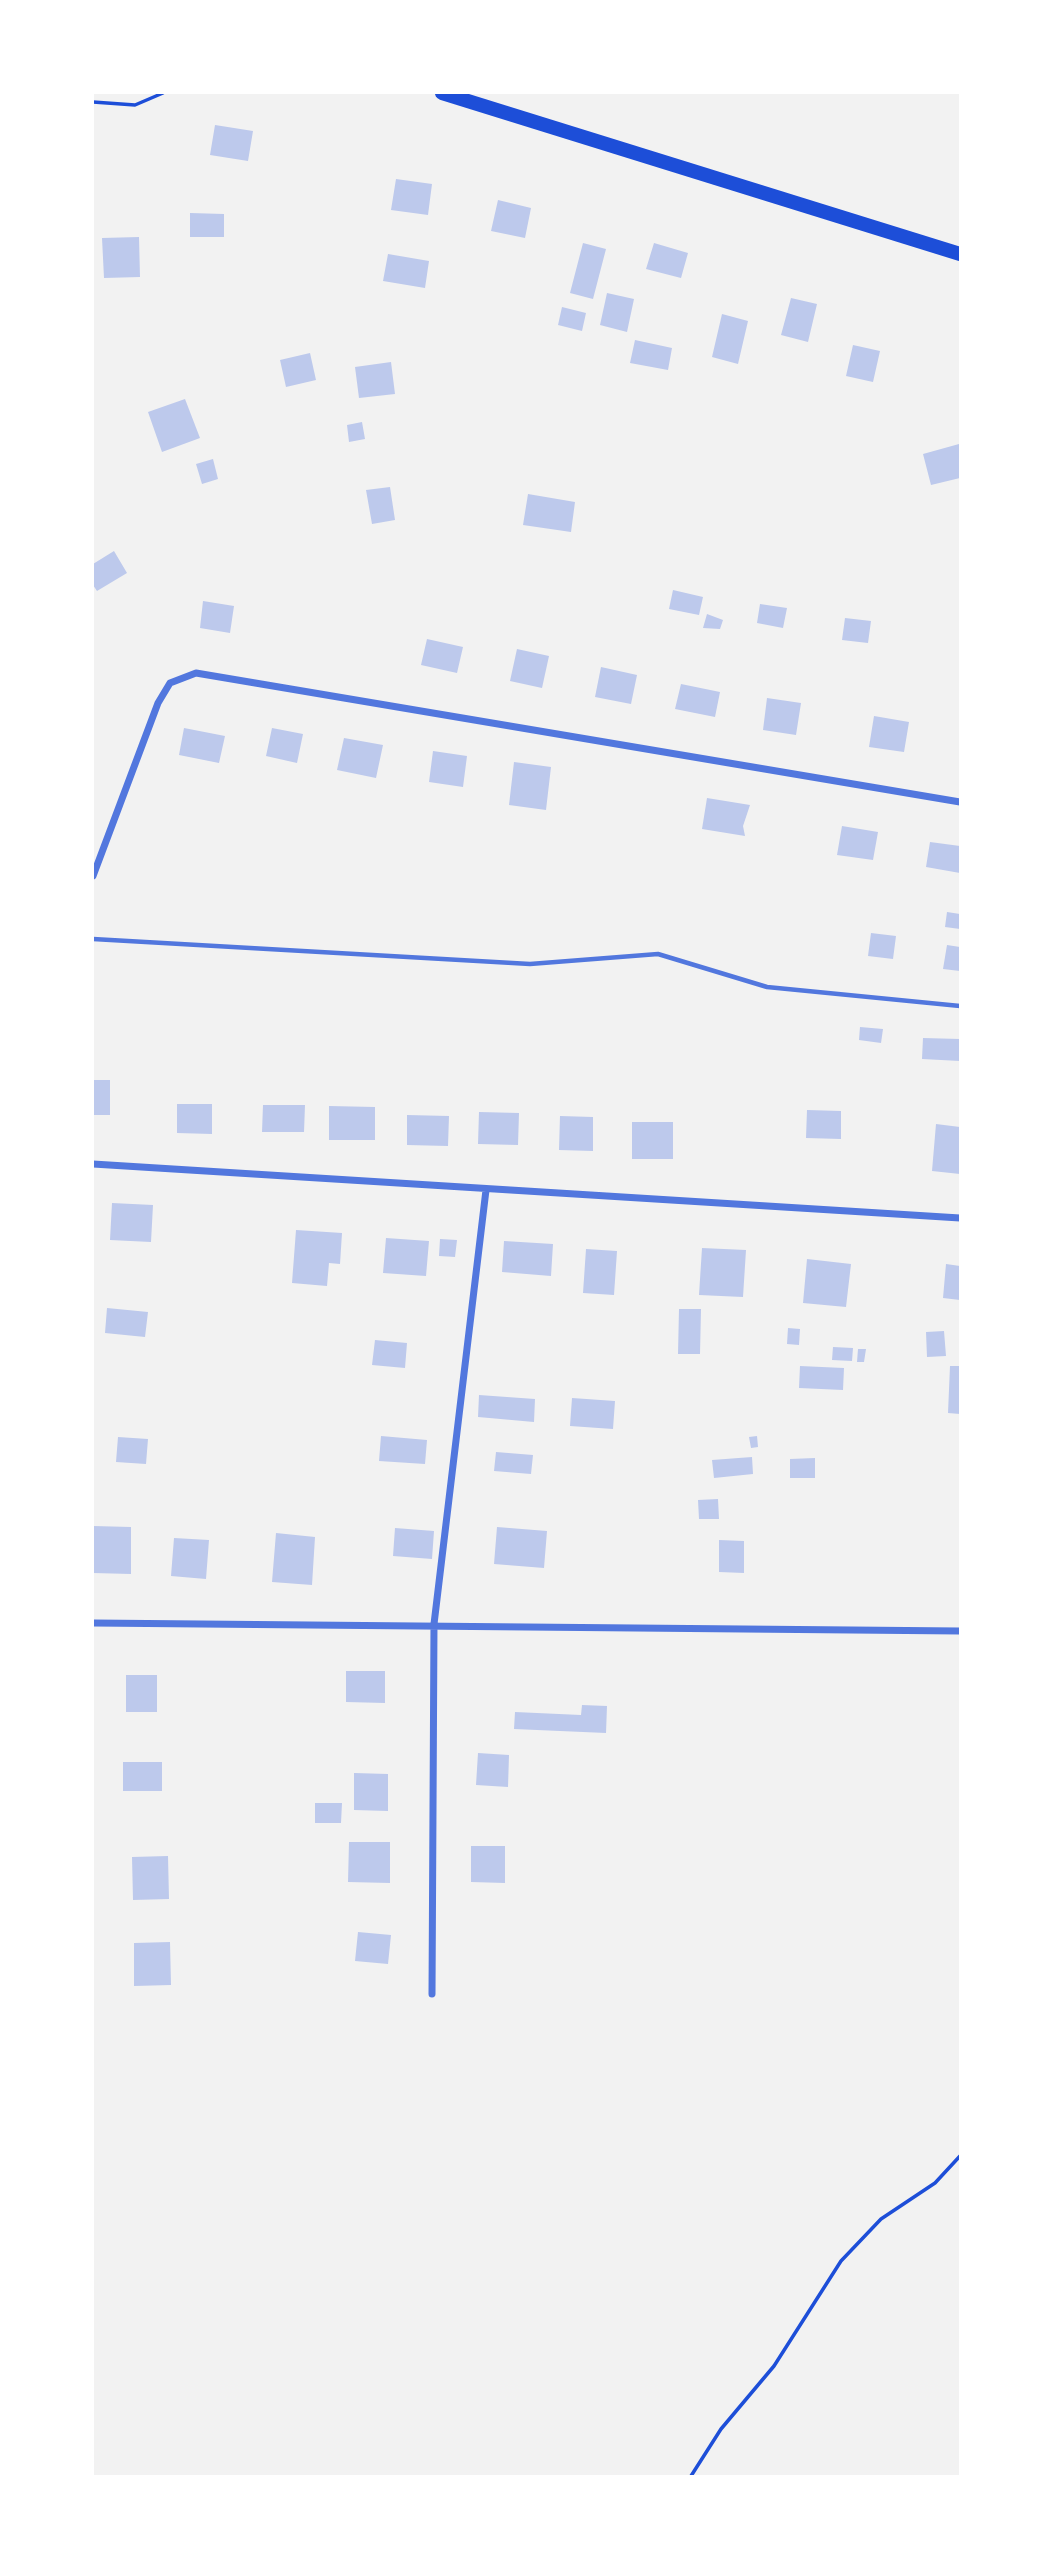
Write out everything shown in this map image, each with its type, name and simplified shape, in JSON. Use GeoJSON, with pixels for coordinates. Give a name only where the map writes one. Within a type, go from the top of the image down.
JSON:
{"type":"FeatureCollection","features":[{"type":"Feature","properties":{"kind":"main road"},"geometry":{"type":"LineString","coordinates":[[442,93],[960,254]]}},
{"type":"Feature","properties":{"kind":"street"},"geometry":{"type":"LineString","coordinates":[[93,876],[158,703],[170,683],[196,673],[960,802]]}},
{"type":"Feature","properties":{"kind":"street"},"geometry":{"type":"LineString","coordinates":[[93,1164],[486,1191],[960,1218]]}},
{"type":"Feature","properties":{"kind":"street"},"geometry":{"type":"LineString","coordinates":[[432,1994],[434,1624],[486,1191]]}},
{"type":"Feature","properties":{"kind":"street"},"geometry":{"type":"LineString","coordinates":[[93,1623],[434,1624],[960,1631]]}},
{"type":"Feature","properties":{"kind":"lane"},"geometry":{"type":"LineString","coordinates":[[93,939],[530,964],[658,954],[767,987],[960,1006]]}},
{"type":"Feature","properties":{"kind":"path"},"geometry":{"type":"LineString","coordinates":[[93,102],[135,106],[163,93]]}},
{"type":"Feature","properties":{"kind":"path"},"geometry":{"type":"LineString","coordinates":[[691,2476],[721,2429],[774,2366],[841,2261],[881,2220],[935,2183],[960,2156]]}},
{"type":"Feature","properties":{"kind":"building"},"geometry":{"type":"Polygon","coordinates":[[[215,125],[253,131],[248,161],[210,155],[215,125]]]}},
{"type":"Feature","properties":{"kind":"building"},"geometry":{"type":"Polygon","coordinates":[[[396,179],[432,184],[428,215],[391,210],[396,179]]]}},
{"type":"Feature","properties":{"kind":"building"},"geometry":{"type":"Polygon","coordinates":[[[498,200],[531,208],[525,238],[491,231],[498,200]]]}},
{"type":"Feature","properties":{"kind":"building"},"geometry":{"type":"Polygon","coordinates":[[[190,213],[224,214],[224,237],[190,237],[190,213]]]}},
{"type":"Feature","properties":{"kind":"building"},"geometry":{"type":"Polygon","coordinates":[[[139,237],[140,277],[104,278],[102,238],[139,237]]]}},
{"type":"Feature","properties":{"kind":"building"},"geometry":{"type":"Polygon","coordinates":[[[583,243],[606,249],[593,299],[570,293],[583,243]]]}},
{"type":"Feature","properties":{"kind":"building"},"geometry":{"type":"Polygon","coordinates":[[[654,243],[688,253],[681,278],[646,269],[654,243]]]}},
{"type":"Feature","properties":{"kind":"building"},"geometry":{"type":"Polygon","coordinates":[[[388,254],[429,261],[425,288],[383,281],[388,254]]]}},
{"type":"Feature","properties":{"kind":"building"},"geometry":{"type":"Polygon","coordinates":[[[607,293],[634,299],[627,332],[600,325],[607,293]]]}},
{"type":"Feature","properties":{"kind":"building"},"geometry":{"type":"Polygon","coordinates":[[[791,298],[817,304],[808,342],[781,335],[791,298]]]}},
{"type":"Feature","properties":{"kind":"building"},"geometry":{"type":"Polygon","coordinates":[[[562,307],[586,313],[582,331],[558,325],[562,307]]]}},
{"type":"Feature","properties":{"kind":"building"},"geometry":{"type":"Polygon","coordinates":[[[722,314],[748,321],[738,364],[712,357],[722,314]]]}},
{"type":"Feature","properties":{"kind":"building"},"geometry":{"type":"Polygon","coordinates":[[[635,340],[672,348],[668,370],[630,363],[635,340]]]}},
{"type":"Feature","properties":{"kind":"building"},"geometry":{"type":"Polygon","coordinates":[[[853,345],[880,351],[873,382],[846,376],[853,345]]]}},
{"type":"Feature","properties":{"kind":"building"},"geometry":{"type":"Polygon","coordinates":[[[310,353],[316,380],[286,387],[280,360],[310,353]]]}},
{"type":"Feature","properties":{"kind":"building"},"geometry":{"type":"Polygon","coordinates":[[[391,362],[395,394],[359,398],[355,367],[391,362]]]}},
{"type":"Feature","properties":{"kind":"building"},"geometry":{"type":"Polygon","coordinates":[[[185,399],[200,438],[162,452],[148,412],[185,399]]]}},
{"type":"Feature","properties":{"kind":"building"},"geometry":{"type":"Polygon","coordinates":[[[362,422],[365,439],[349,442],[347,425],[362,422]]]}},
{"type":"Feature","properties":{"kind":"building"},"geometry":{"type":"Polygon","coordinates":[[[959,444],[960,478],[931,485],[923,454],[959,444]]]}},
{"type":"Feature","properties":{"kind":"building"},"geometry":{"type":"Polygon","coordinates":[[[213,459],[218,479],[202,484],[196,464],[213,459]]]}},
{"type":"Feature","properties":{"kind":"building"},"geometry":{"type":"Polygon","coordinates":[[[390,487],[395,520],[372,524],[366,490],[390,487]]]}},
{"type":"Feature","properties":{"kind":"building"},"geometry":{"type":"Polygon","coordinates":[[[528,494],[575,502],[571,532],[523,525],[528,494]]]}},
{"type":"Feature","properties":{"kind":"building"},"geometry":{"type":"Polygon","coordinates":[[[114,551],[127,573],[97,591],[93,585],[93,564],[114,551]]]}},
{"type":"Feature","properties":{"kind":"building"},"geometry":{"type":"Polygon","coordinates":[[[673,590],[703,597],[699,615],[669,609],[673,590]]]}},
{"type":"Feature","properties":{"kind":"building"},"geometry":{"type":"Polygon","coordinates":[[[203,601],[234,606],[230,633],[200,628],[203,601]]]}},
{"type":"Feature","properties":{"kind":"building"},"geometry":{"type":"Polygon","coordinates":[[[760,604],[787,608],[783,628],[757,623],[760,604]]]}},
{"type":"Feature","properties":{"kind":"building"},"geometry":{"type":"Polygon","coordinates":[[[707,614],[723,620],[720,629],[703,628],[707,614]]]}},
{"type":"Feature","properties":{"kind":"building"},"geometry":{"type":"Polygon","coordinates":[[[845,618],[871,621],[868,643],[842,640],[845,618]]]}},
{"type":"Feature","properties":{"kind":"building"},"geometry":{"type":"Polygon","coordinates":[[[427,639],[463,647],[457,673],[421,665],[427,639]]]}},
{"type":"Feature","properties":{"kind":"building"},"geometry":{"type":"Polygon","coordinates":[[[517,649],[549,656],[542,688],[510,681],[517,649]]]}},
{"type":"Feature","properties":{"kind":"building"},"geometry":{"type":"Polygon","coordinates":[[[601,667],[637,675],[631,704],[595,697],[601,667]]]}},
{"type":"Feature","properties":{"kind":"building"},"geometry":{"type":"Polygon","coordinates":[[[681,684],[720,692],[715,717],[675,709],[681,684]]]}},
{"type":"Feature","properties":{"kind":"building"},"geometry":{"type":"Polygon","coordinates":[[[767,698],[801,703],[796,735],[763,730],[767,698]]]}},
{"type":"Feature","properties":{"kind":"building"},"geometry":{"type":"Polygon","coordinates":[[[874,716],[909,722],[904,752],[869,747],[874,716]]]}},
{"type":"Feature","properties":{"kind":"building"},"geometry":{"type":"Polygon","coordinates":[[[184,728],[225,736],[219,763],[179,755],[184,728]]]}},
{"type":"Feature","properties":{"kind":"building"},"geometry":{"type":"Polygon","coordinates":[[[272,728],[303,734],[297,763],[266,756],[272,728]]]}},
{"type":"Feature","properties":{"kind":"building"},"geometry":{"type":"Polygon","coordinates":[[[344,738],[383,745],[376,778],[337,770],[344,738]]]}},
{"type":"Feature","properties":{"kind":"building"},"geometry":{"type":"Polygon","coordinates":[[[433,751],[467,756],[463,787],[429,782],[433,751]]]}},
{"type":"Feature","properties":{"kind":"building"},"geometry":{"type":"Polygon","coordinates":[[[514,762],[551,767],[546,810],[509,805],[514,762]]]}},
{"type":"Feature","properties":{"kind":"building"},"geometry":{"type":"Polygon","coordinates":[[[707,798],[750,805],[743,826],[745,836],[702,829],[707,798]]]}},
{"type":"Feature","properties":{"kind":"building"},"geometry":{"type":"Polygon","coordinates":[[[842,826],[878,832],[873,860],[837,855],[842,826]]]}},
{"type":"Feature","properties":{"kind":"building"},"geometry":{"type":"Polygon","coordinates":[[[930,842],[960,846],[960,873],[926,867],[930,842]]]}},
{"type":"Feature","properties":{"kind":"building"},"geometry":{"type":"Polygon","coordinates":[[[947,912],[960,914],[960,929],[945,927],[947,912]]]}},
{"type":"Feature","properties":{"kind":"building"},"geometry":{"type":"Polygon","coordinates":[[[871,933],[896,936],[893,959],[868,956],[871,933]]]}},
{"type":"Feature","properties":{"kind":"building"},"geometry":{"type":"Polygon","coordinates":[[[947,945],[960,947],[960,971],[943,969],[947,945]]]}},
{"type":"Feature","properties":{"kind":"building"},"geometry":{"type":"Polygon","coordinates":[[[860,1027],[883,1029],[881,1043],[859,1040],[860,1027]]]}},
{"type":"Feature","properties":{"kind":"building"},"geometry":{"type":"Polygon","coordinates":[[[923,1038],[960,1039],[960,1061],[922,1059],[923,1038]]]}},
{"type":"Feature","properties":{"kind":"building"},"geometry":{"type":"Polygon","coordinates":[[[93,1080],[110,1080],[110,1115],[93,1115],[93,1080]]]}},
{"type":"Feature","properties":{"kind":"building"},"geometry":{"type":"Polygon","coordinates":[[[177,1104],[212,1104],[212,1134],[177,1133],[177,1104]]]}},
{"type":"Feature","properties":{"kind":"building"},"geometry":{"type":"Polygon","coordinates":[[[263,1105],[305,1105],[304,1132],[262,1132],[263,1105]]]}},
{"type":"Feature","properties":{"kind":"building"},"geometry":{"type":"Polygon","coordinates":[[[329,1106],[375,1107],[375,1140],[329,1140],[329,1106]]]}},
{"type":"Feature","properties":{"kind":"building"},"geometry":{"type":"Polygon","coordinates":[[[807,1110],[841,1111],[841,1139],[806,1138],[807,1110]]]}},
{"type":"Feature","properties":{"kind":"building"},"geometry":{"type":"Polygon","coordinates":[[[479,1112],[519,1113],[518,1145],[478,1144],[479,1112]]]}},
{"type":"Feature","properties":{"kind":"building"},"geometry":{"type":"Polygon","coordinates":[[[407,1115],[449,1116],[448,1146],[407,1145],[407,1115]]]}},
{"type":"Feature","properties":{"kind":"building"},"geometry":{"type":"Polygon","coordinates":[[[560,1116],[593,1117],[593,1151],[559,1150],[560,1116]]]}},
{"type":"Feature","properties":{"kind":"building"},"geometry":{"type":"Polygon","coordinates":[[[632,1122],[673,1122],[673,1159],[632,1159],[632,1122]]]}},
{"type":"Feature","properties":{"kind":"building"},"geometry":{"type":"Polygon","coordinates":[[[936,1124],[960,1127],[960,1174],[932,1171],[936,1124]]]}},
{"type":"Feature","properties":{"kind":"building"},"geometry":{"type":"Polygon","coordinates":[[[112,1203],[153,1205],[151,1242],[110,1240],[112,1203]]]}},
{"type":"Feature","properties":{"kind":"building"},"geometry":{"type":"Polygon","coordinates":[[[296,1230],[342,1233],[340,1264],[329,1263],[327,1286],[292,1283],[296,1230]]]}},
{"type":"Feature","properties":{"kind":"building"},"geometry":{"type":"Polygon","coordinates":[[[386,1238],[429,1241],[426,1276],[383,1273],[386,1238]]]}},
{"type":"Feature","properties":{"kind":"building"},"geometry":{"type":"Polygon","coordinates":[[[440,1239],[457,1240],[455,1257],[439,1256],[440,1239]]]}},
{"type":"Feature","properties":{"kind":"building"},"geometry":{"type":"Polygon","coordinates":[[[504,1241],[553,1244],[551,1276],[502,1272],[504,1241]]]}},
{"type":"Feature","properties":{"kind":"building"},"geometry":{"type":"Polygon","coordinates":[[[702,1248],[746,1250],[743,1297],[699,1295],[702,1248]]]}},
{"type":"Feature","properties":{"kind":"building"},"geometry":{"type":"Polygon","coordinates":[[[586,1249],[617,1251],[614,1295],[583,1293],[586,1249]]]}},
{"type":"Feature","properties":{"kind":"building"},"geometry":{"type":"Polygon","coordinates":[[[807,1259],[851,1264],[846,1307],[803,1303],[807,1259]]]}},
{"type":"Feature","properties":{"kind":"building"},"geometry":{"type":"Polygon","coordinates":[[[946,1264],[960,1266],[960,1300],[943,1298],[946,1264]]]}},
{"type":"Feature","properties":{"kind":"building"},"geometry":{"type":"Polygon","coordinates":[[[107,1308],[148,1312],[145,1337],[105,1333],[107,1308]]]}},
{"type":"Feature","properties":{"kind":"building"},"geometry":{"type":"Polygon","coordinates":[[[679,1309],[701,1309],[700,1354],[678,1354],[679,1309]]]}},
{"type":"Feature","properties":{"kind":"building"},"geometry":{"type":"Polygon","coordinates":[[[788,1328],[800,1329],[799,1345],[787,1344],[788,1328]]]}},
{"type":"Feature","properties":{"kind":"building"},"geometry":{"type":"Polygon","coordinates":[[[944,1331],[946,1356],[927,1357],[926,1332],[944,1331]]]}},
{"type":"Feature","properties":{"kind":"building"},"geometry":{"type":"Polygon","coordinates":[[[375,1340],[407,1343],[405,1368],[372,1365],[375,1340]]]}},
{"type":"Feature","properties":{"kind":"building"},"geometry":{"type":"Polygon","coordinates":[[[833,1347],[853,1348],[852,1361],[832,1360],[833,1347]]]}},
{"type":"Feature","properties":{"kind":"building"},"geometry":{"type":"Polygon","coordinates":[[[858,1349],[866,1349],[864,1362],[857,1362],[858,1349]]]}},
{"type":"Feature","properties":{"kind":"building"},"geometry":{"type":"Polygon","coordinates":[[[800,1366],[844,1368],[843,1390],[799,1388],[800,1366]]]}},
{"type":"Feature","properties":{"kind":"building"},"geometry":{"type":"Polygon","coordinates":[[[950,1366],[960,1366],[960,1414],[948,1413],[950,1366]]]}},
{"type":"Feature","properties":{"kind":"building"},"geometry":{"type":"Polygon","coordinates":[[[479,1395],[535,1399],[534,1422],[478,1417],[479,1395]]]}},
{"type":"Feature","properties":{"kind":"building"},"geometry":{"type":"Polygon","coordinates":[[[572,1398],[615,1401],[613,1429],[570,1426],[572,1398]]]}},
{"type":"Feature","properties":{"kind":"building"},"geometry":{"type":"Polygon","coordinates":[[[381,1436],[427,1440],[425,1464],[379,1461],[381,1436]]]}},
{"type":"Feature","properties":{"kind":"building"},"geometry":{"type":"Polygon","coordinates":[[[757,1436],[758,1447],[751,1448],[749,1437],[757,1436]]]}},
{"type":"Feature","properties":{"kind":"building"},"geometry":{"type":"Polygon","coordinates":[[[118,1437],[148,1439],[146,1464],[116,1462],[118,1437]]]}},
{"type":"Feature","properties":{"kind":"building"},"geometry":{"type":"Polygon","coordinates":[[[496,1452],[533,1455],[531,1474],[494,1471],[496,1452]]]}},
{"type":"Feature","properties":{"kind":"building"},"geometry":{"type":"Polygon","coordinates":[[[752,1457],[753,1474],[714,1478],[712,1460],[752,1457]]]}},
{"type":"Feature","properties":{"kind":"building"},"geometry":{"type":"Polygon","coordinates":[[[815,1458],[815,1478],[790,1478],[790,1459],[815,1458]]]}},
{"type":"Feature","properties":{"kind":"building"},"geometry":{"type":"Polygon","coordinates":[[[718,1499],[719,1519],[699,1519],[698,1500],[718,1499]]]}},
{"type":"Feature","properties":{"kind":"building"},"geometry":{"type":"Polygon","coordinates":[[[93,1526],[131,1527],[131,1574],[93,1573],[93,1526]]]}},
{"type":"Feature","properties":{"kind":"building"},"geometry":{"type":"Polygon","coordinates":[[[497,1527],[547,1531],[544,1568],[494,1564],[497,1527]]]}},
{"type":"Feature","properties":{"kind":"building"},"geometry":{"type":"Polygon","coordinates":[[[395,1528],[434,1531],[432,1559],[393,1556],[395,1528]]]}},
{"type":"Feature","properties":{"kind":"building"},"geometry":{"type":"Polygon","coordinates":[[[276,1533],[315,1537],[312,1585],[272,1582],[276,1533]]]}},
{"type":"Feature","properties":{"kind":"building"},"geometry":{"type":"Polygon","coordinates":[[[174,1538],[209,1540],[206,1579],[171,1576],[174,1538]]]}},
{"type":"Feature","properties":{"kind":"building"},"geometry":{"type":"Polygon","coordinates":[[[719,1540],[744,1541],[744,1573],[719,1572],[719,1540]]]}},
{"type":"Feature","properties":{"kind":"building"},"geometry":{"type":"Polygon","coordinates":[[[346,1671],[385,1671],[385,1703],[346,1702],[346,1671]]]}},
{"type":"Feature","properties":{"kind":"building"},"geometry":{"type":"Polygon","coordinates":[[[126,1675],[157,1675],[157,1712],[126,1712],[126,1675]]]}},
{"type":"Feature","properties":{"kind":"building"},"geometry":{"type":"Polygon","coordinates":[[[582,1705],[607,1706],[606,1733],[514,1729],[515,1712],[581,1715],[582,1705]]]}},
{"type":"Feature","properties":{"kind":"building"},"geometry":{"type":"Polygon","coordinates":[[[478,1753],[509,1755],[508,1787],[476,1785],[478,1753]]]}},
{"type":"Feature","properties":{"kind":"building"},"geometry":{"type":"Polygon","coordinates":[[[123,1762],[162,1762],[162,1791],[123,1791],[123,1762]]]}},
{"type":"Feature","properties":{"kind":"building"},"geometry":{"type":"Polygon","coordinates":[[[354,1773],[388,1774],[388,1811],[354,1810],[354,1773]]]}},
{"type":"Feature","properties":{"kind":"building"},"geometry":{"type":"Polygon","coordinates":[[[315,1803],[342,1803],[341,1823],[315,1823],[315,1803]]]}},
{"type":"Feature","properties":{"kind":"building"},"geometry":{"type":"Polygon","coordinates":[[[349,1842],[390,1842],[390,1883],[348,1882],[349,1842]]]}},
{"type":"Feature","properties":{"kind":"building"},"geometry":{"type":"Polygon","coordinates":[[[471,1846],[505,1846],[505,1883],[471,1882],[471,1846]]]}},
{"type":"Feature","properties":{"kind":"building"},"geometry":{"type":"Polygon","coordinates":[[[168,1856],[169,1899],[133,1900],[132,1857],[168,1856]]]}},
{"type":"Feature","properties":{"kind":"building"},"geometry":{"type":"Polygon","coordinates":[[[358,1932],[391,1935],[388,1964],[355,1961],[358,1932]]]}},
{"type":"Feature","properties":{"kind":"building"},"geometry":{"type":"Polygon","coordinates":[[[170,1942],[171,1985],[134,1986],[134,1943],[170,1942]]]}}]}
